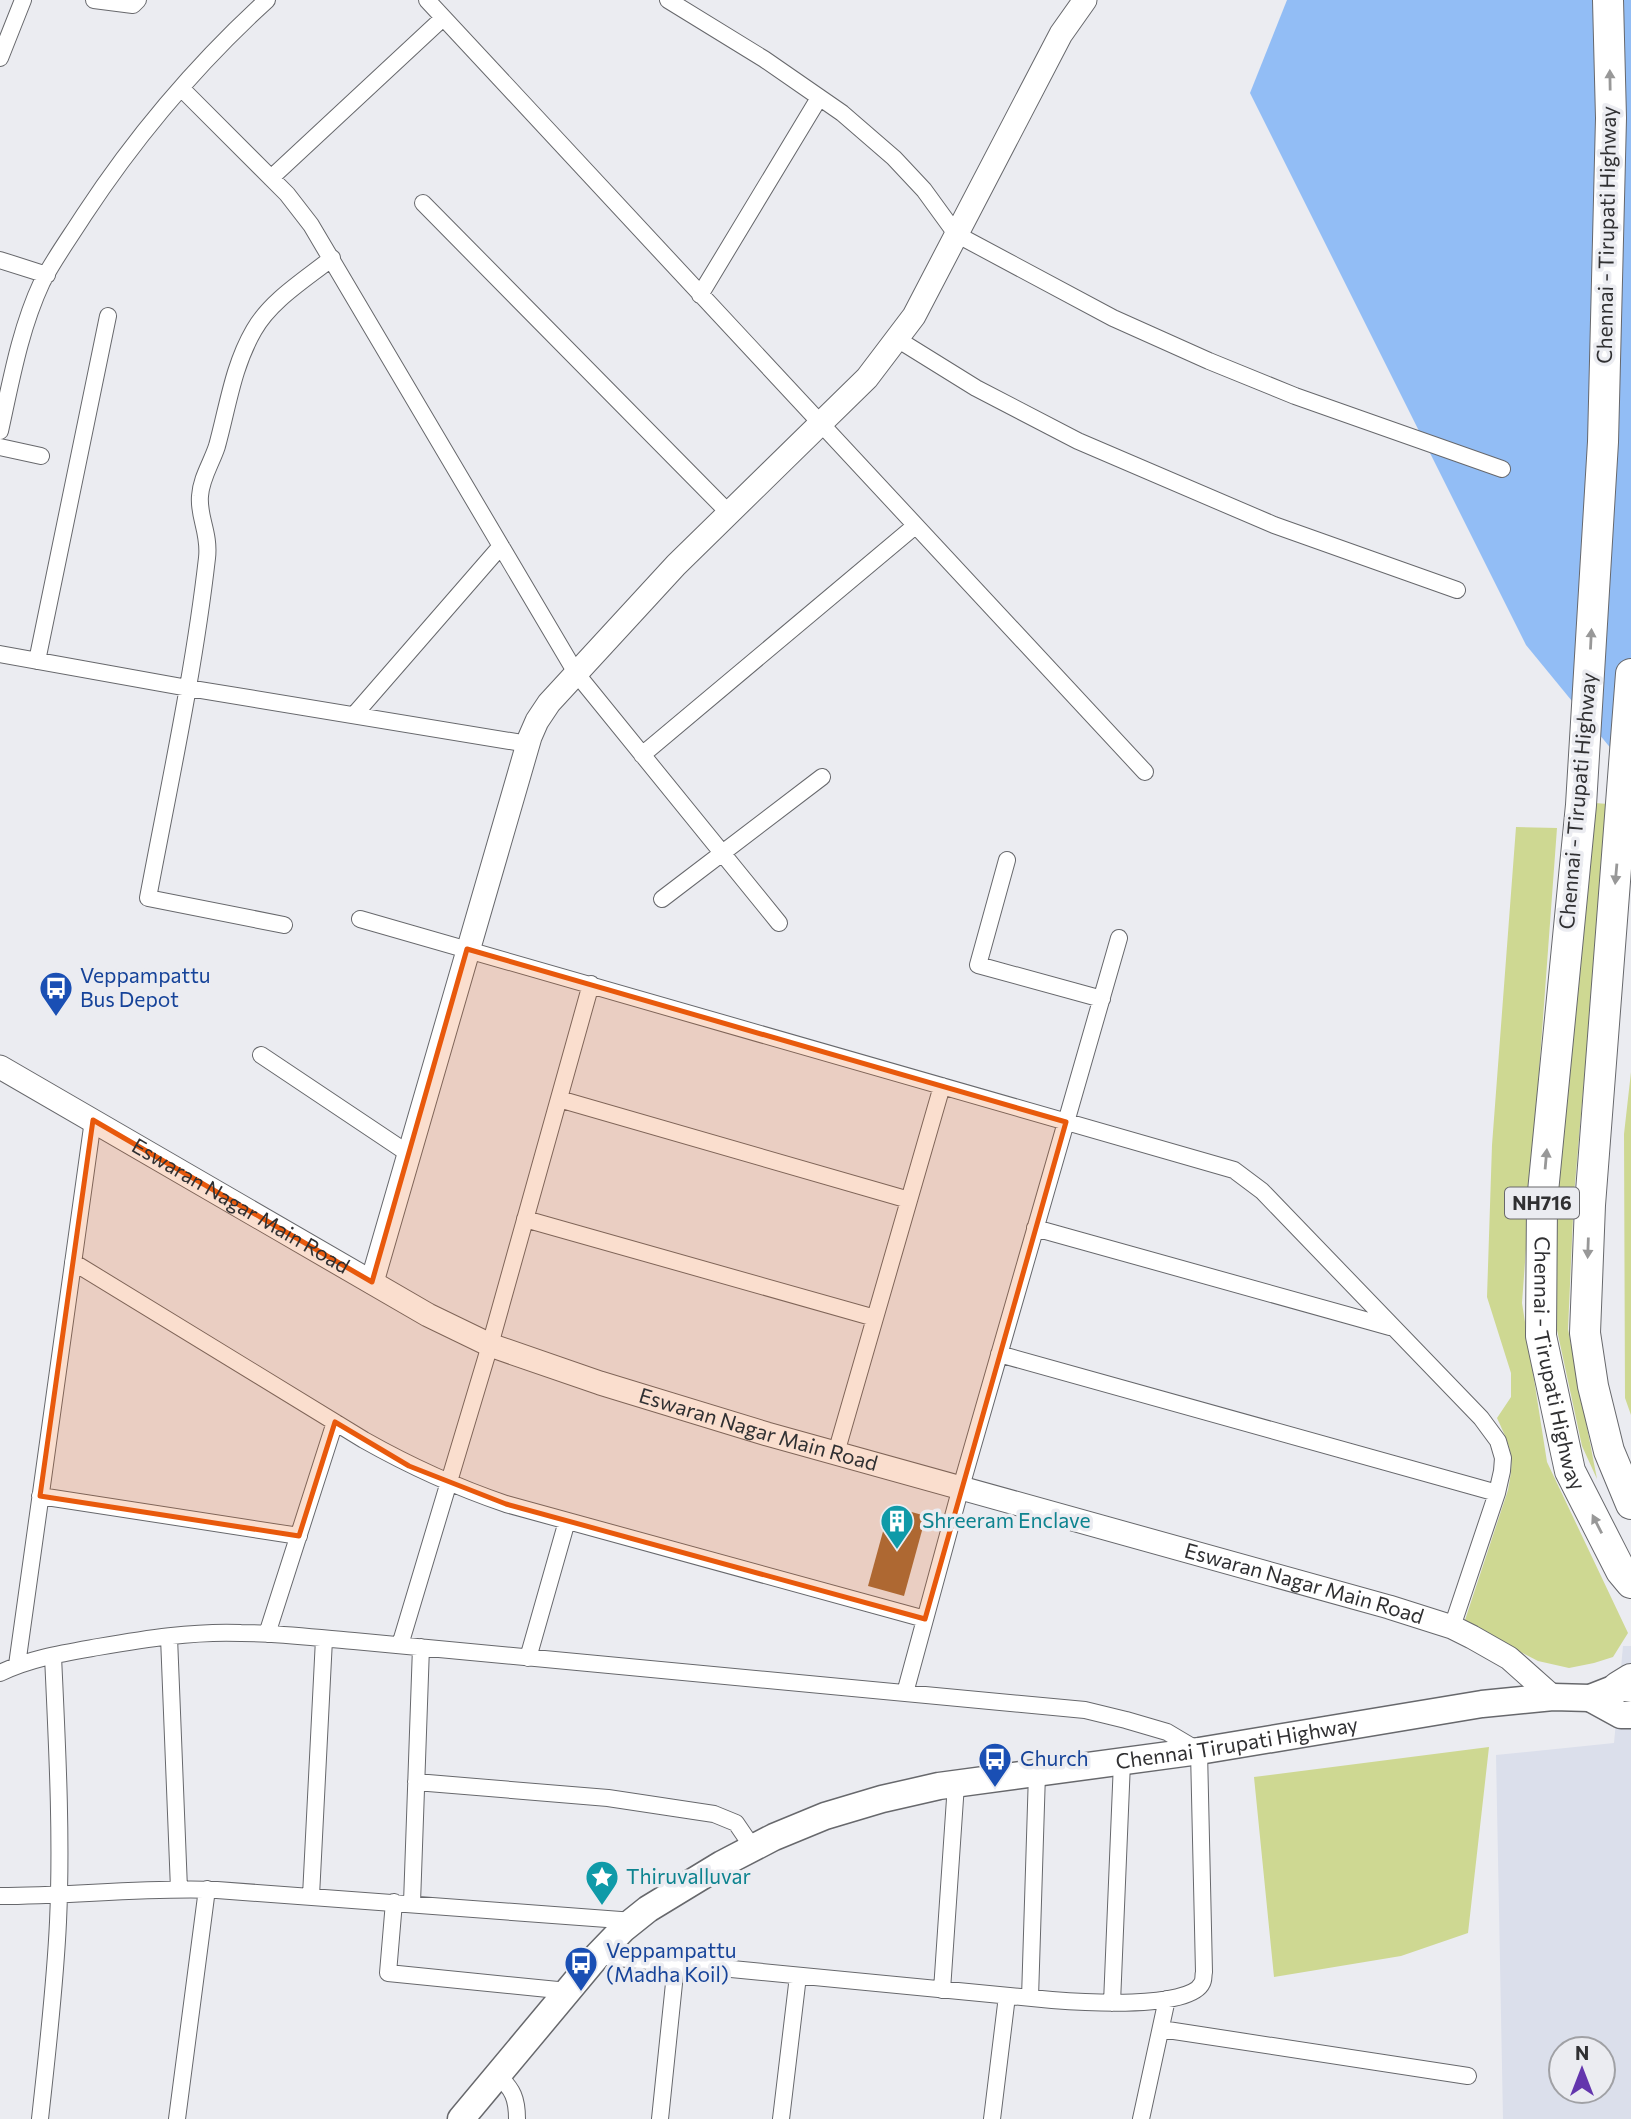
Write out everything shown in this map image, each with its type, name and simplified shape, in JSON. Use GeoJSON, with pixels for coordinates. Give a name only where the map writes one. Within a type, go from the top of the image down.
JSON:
{"type":"FeatureCollection","features":[{"type":"Feature","properties":{"kind":"highway","name":"Chennai - Tirupati Highway"},"geometry":{"type":"LineString","coordinates":[[1608,0],[1611,118],[1603,442],[1581,805],[1542,1202],[1541,1336],[1570,1471],[1621,1571],[1631,1583]]}},
{"type":"Feature","properties":{"kind":"highway","name":"Chennai - Tirupati Highway"},"geometry":{"type":"LineString","coordinates":[[1631,674],[1590,1205],[1585,1333],[1593,1386],[1609,1451],[1631,1504]]}},
{"type":"Feature","properties":{"kind":"main road"},"geometry":{"type":"LineString","coordinates":[[1590,1698],[1627,1685]]}},
{"type":"Feature","properties":{"kind":"main road","name":"Chennai Tirupati Highway"},"geometry":{"type":"LineString","coordinates":[[461,2119],[597,1956],[634,1921],[681,1889],[802,1824],[846,1808],[956,1784],[1199,1751],[1411,1715],[1552,1697],[1590,1698]]}},
{"type":"Feature","properties":{"kind":"main road"},"geometry":{"type":"LineString","coordinates":[[1590,1698],[1621,1715],[1631,1715]]}},
{"type":"Feature","properties":{"kind":"street"},"geometry":{"type":"LineString","coordinates":[[0,58],[23,0]]}},
{"type":"Feature","properties":{"kind":"street"},"geometry":{"type":"LineString","coordinates":[[94,0],[133,5],[138,0]]}},
{"type":"Feature","properties":{"kind":"street"},"geometry":{"type":"LineString","coordinates":[[0,431],[5,384],[31,310],[47,275],[113,171],[181,88],[237,27],[267,0]]}},
{"type":"Feature","properties":{"kind":"street"},"geometry":{"type":"LineString","coordinates":[[427,0],[1145,772]]}},
{"type":"Feature","properties":{"kind":"street"},"geometry":{"type":"LineString","coordinates":[[668,0],[764,59],[842,113],[894,158],[924,190],[956,233],[1113,318],[1209,361],[1295,396],[1502,469]]}},
{"type":"Feature","properties":{"kind":"street"},"geometry":{"type":"LineString","coordinates":[[372,1282],[467,949],[537,721],[576,673],[676,565],[867,378],[897,340],[914,316],[1061,34],[1084,0]]}},
{"type":"Feature","properties":{"kind":"street"},"geometry":{"type":"LineString","coordinates":[[271,178],[443,18]]}},
{"type":"Feature","properties":{"kind":"street"},"geometry":{"type":"LineString","coordinates":[[181,88],[271,178],[312,225],[576,673],[779,923]]}},
{"type":"Feature","properties":{"kind":"street"},"geometry":{"type":"LineString","coordinates":[[700,295],[819,98]]}},
{"type":"Feature","properties":{"kind":"street"},"geometry":{"type":"LineString","coordinates":[[423,203],[728,512]]}},
{"type":"Feature","properties":{"kind":"street"},"geometry":{"type":"LineString","coordinates":[[284,925],[148,898],[188,688],[208,540],[200,494],[216,448],[238,362],[256,327],[272,307],[332,258]]}},
{"type":"Feature","properties":{"kind":"street"},"geometry":{"type":"LineString","coordinates":[[0,260],[47,275]]}},
{"type":"Feature","properties":{"kind":"street"},"geometry":{"type":"LineString","coordinates":[[37,661],[108,316]]}},
{"type":"Feature","properties":{"kind":"street"},"geometry":{"type":"LineString","coordinates":[[897,340],[1011,407],[1115,457],[1274,525],[1457,590]]}},
{"type":"Feature","properties":{"kind":"street"},"geometry":{"type":"LineString","coordinates":[[0,447],[41,456]]}},
{"type":"Feature","properties":{"kind":"street"},"geometry":{"type":"LineString","coordinates":[[642,755],[915,526]]}},
{"type":"Feature","properties":{"kind":"street"},"geometry":{"type":"LineString","coordinates":[[354,715],[501,546]]}},
{"type":"Feature","properties":{"kind":"street"},"geometry":{"type":"LineString","coordinates":[[0,654],[528,744]]}},
{"type":"Feature","properties":{"kind":"street"},"geometry":{"type":"LineString","coordinates":[[662,899],[822,777]]}},
{"type":"Feature","properties":{"kind":"street"},"geometry":{"type":"LineString","coordinates":[[1007,860],[978,965],[1101,999]]}},
{"type":"Feature","properties":{"kind":"street"},"geometry":{"type":"LineString","coordinates":[[360,919],[1234,1170],[1262,1191],[1481,1418],[1498,1441],[1503,1458],[1497,1493],[1452,1627]]}},
{"type":"Feature","properties":{"kind":"street"},"geometry":{"type":"LineString","coordinates":[[905,1693],[1119,938]]}},
{"type":"Feature","properties":{"kind":"street"},"geometry":{"type":"LineString","coordinates":[[400,1646],[490,1345],[591,984]]}},
{"type":"Feature","properties":{"kind":"street"},"geometry":{"type":"LineString","coordinates":[[261,1055],[409,1154]]}},
{"type":"Feature","properties":{"kind":"street","name":"Eswaran Nagar Main Road"},"geometry":{"type":"LineString","coordinates":[[0,1067],[428,1315],[490,1345],[600,1383],[836,1453],[1389,1607],[1452,1627],[1509,1658],[1552,1697]]}},
{"type":"Feature","properties":{"kind":"street"},"geometry":{"type":"LineString","coordinates":[[836,1453],[942,1086]]}},
{"type":"Feature","properties":{"kind":"street"},"geometry":{"type":"LineString","coordinates":[[559,1099],[909,1200]]}},
{"type":"Feature","properties":{"kind":"street"},"geometry":{"type":"LineString","coordinates":[[17,1665],[93,1120]]}},
{"type":"Feature","properties":{"kind":"street"},"geometry":{"type":"LineString","coordinates":[[525,1219],[875,1318]]}},
{"type":"Feature","properties":{"kind":"street"},"geometry":{"type":"LineString","coordinates":[[1035,1228],[1393,1328]]}},
{"type":"Feature","properties":{"kind":"street"},"geometry":{"type":"LineString","coordinates":[[73,1262],[335,1422],[410,1466],[449,1483],[506,1504],[925,1619]]}},
{"type":"Feature","properties":{"kind":"street"},"geometry":{"type":"LineString","coordinates":[[999,1354],[1497,1493]]}},
{"type":"Feature","properties":{"kind":"street"},"geometry":{"type":"LineString","coordinates":[[267,1634],[335,1422]]}},
{"type":"Feature","properties":{"kind":"street"},"geometry":{"type":"LineString","coordinates":[[40,1496],[299,1536]]}},
{"type":"Feature","properties":{"kind":"street"},"geometry":{"type":"LineString","coordinates":[[528,1658],[567,1521]]}},
{"type":"Feature","properties":{"kind":"street"},"geometry":{"type":"LineString","coordinates":[[0,1673],[17,1665],[53,1656],[169,1637],[208,1633],[267,1634],[1085,1710],[1167,1732],[1199,1751],[1204,1972],[1202,1984],[1196,1990],[1167,1999],[1112,2003],[1007,1996],[597,1956]]}},
{"type":"Feature","properties":{"kind":"street"},"geometry":{"type":"LineString","coordinates":[[169,1637],[178,1889]]}},
{"type":"Feature","properties":{"kind":"street"},"geometry":{"type":"LineString","coordinates":[[312,1896],[324,1639]]}},
{"type":"Feature","properties":{"kind":"street"},"geometry":{"type":"LineString","coordinates":[[412,1903],[421,1647]]}},
{"type":"Feature","properties":{"kind":"street"},"geometry":{"type":"LineString","coordinates":[[40,2119],[53,1996],[58,1896],[58,1775],[53,1656]]}},
{"type":"Feature","properties":{"kind":"street"},"geometry":{"type":"LineString","coordinates":[[1112,2003],[1122,1762]]}},
{"type":"Feature","properties":{"kind":"street"},"geometry":{"type":"LineString","coordinates":[[1030,1998],[1037,1773]]}},
{"type":"Feature","properties":{"kind":"street"},"geometry":{"type":"LineString","coordinates":[[416,1782],[573,1794],[714,1814],[737,1823],[754,1848]]}},
{"type":"Feature","properties":{"kind":"street"},"geometry":{"type":"LineString","coordinates":[[942,1990],[956,1784]]}},
{"type":"Feature","properties":{"kind":"street"},"geometry":{"type":"LineString","coordinates":[[177,2119],[207,1889]]}},
{"type":"Feature","properties":{"kind":"street"},"geometry":{"type":"LineString","coordinates":[[0,1896],[207,1889],[634,1921]]}},
{"type":"Feature","properties":{"kind":"street"},"geometry":{"type":"LineString","coordinates":[[394,1902],[388,1973],[568,1991]]}},
{"type":"Feature","properties":{"kind":"street"},"geometry":{"type":"LineString","coordinates":[[660,2119],[676,1964]]}},
{"type":"Feature","properties":{"kind":"street"},"geometry":{"type":"LineString","coordinates":[[781,2119],[798,1976]]}},
{"type":"Feature","properties":{"kind":"street"},"geometry":{"type":"LineString","coordinates":[[992,2119],[1007,1996]]}},
{"type":"Feature","properties":{"kind":"street"},"geometry":{"type":"LineString","coordinates":[[1141,2119],[1167,1999]]}},
{"type":"Feature","properties":{"kind":"street"},"geometry":{"type":"LineString","coordinates":[[1161,2029],[1468,2076]]}},
{"type":"Feature","properties":{"kind":"street"},"geometry":{"type":"LineString","coordinates":[[498,2076],[513,2092],[517,2101],[517,2119]]}},
{"type":"Feature","properties":{"kind":"highlighted area"},"geometry":{"type":"Polygon","coordinates":[[[467,949],[1066,1122],[925,1619],[506,1504],[409,1466],[335,1422],[299,1536],[40,1496],[93,1120],[372,1282],[467,949]]]}},
{"type":"Feature","properties":{"kind":"shaded area"},"geometry":{"type":"Polygon","coordinates":[[[1623,1646],[1631,1646],[1631,2119],[1503,2119],[1496,1755],[1614,1743],[1623,1646]]]}},
{"type":"Feature","properties":{"kind":"green space"},"geometry":{"type":"Polygon","coordinates":[[[1595,803],[1608,804],[1574,1195],[1568,1329],[1597,1479],[1582,1446],[1557,1330],[1557,1193],[1595,803]]]}},
{"type":"Feature","properties":{"kind":"green space"},"geometry":{"type":"Polygon","coordinates":[[[1516,827],[1557,828],[1522,1303],[1547,1462],[1628,1633],[1613,1657],[1569,1668],[1538,1661],[1464,1623],[1508,1490],[1511,1468],[1508,1445],[1497,1418],[1511,1397],[1511,1373],[1487,1297],[1492,1145],[1516,827]]]}},
{"type":"Feature","properties":{"kind":"green space"},"geometry":{"type":"Polygon","coordinates":[[[1631,1072],[1631,1415],[1625,1398],[1624,1134],[1631,1072]]]}},
{"type":"Feature","properties":{"kind":"green space"},"geometry":{"type":"Polygon","coordinates":[[[1489,1747],[1468,1933],[1401,1956],[1274,1977],[1254,1777],[1489,1747]]]}},
{"type":"Feature","properties":{"kind":"water"},"geometry":{"type":"Polygon","coordinates":[[[1287,0],[1631,0],[1631,773],[1526,645],[1250,93],[1287,0]]]}},
{"type":"Feature","properties":{"kind":"building","name":"Shreeram Enclave"},"geometry":{"type":"Polygon","coordinates":[[[890,1506],[926,1516],[904,1596],[868,1586],[890,1506]]]}},
{"type":"Feature","properties":{"kind":"place","name":"Veppampattu Bus Depot"},"geometry":{"type":"Point","coordinates":[56,1018]}},
{"type":"Feature","properties":{"kind":"place","name":"Shreeram Enclave"},"geometry":{"type":"Point","coordinates":[897,1551]}},
{"type":"Feature","properties":{"kind":"place","name":"Church"},"geometry":{"type":"Point","coordinates":[995,1789]}},
{"type":"Feature","properties":{"kind":"place","name":"Thiruvalluvar"},"geometry":{"type":"Point","coordinates":[602,1907]}},
{"type":"Feature","properties":{"kind":"place","name":"Veppampattu (Madha Koil)"},"geometry":{"type":"Point","coordinates":[581,1993]}}]}
